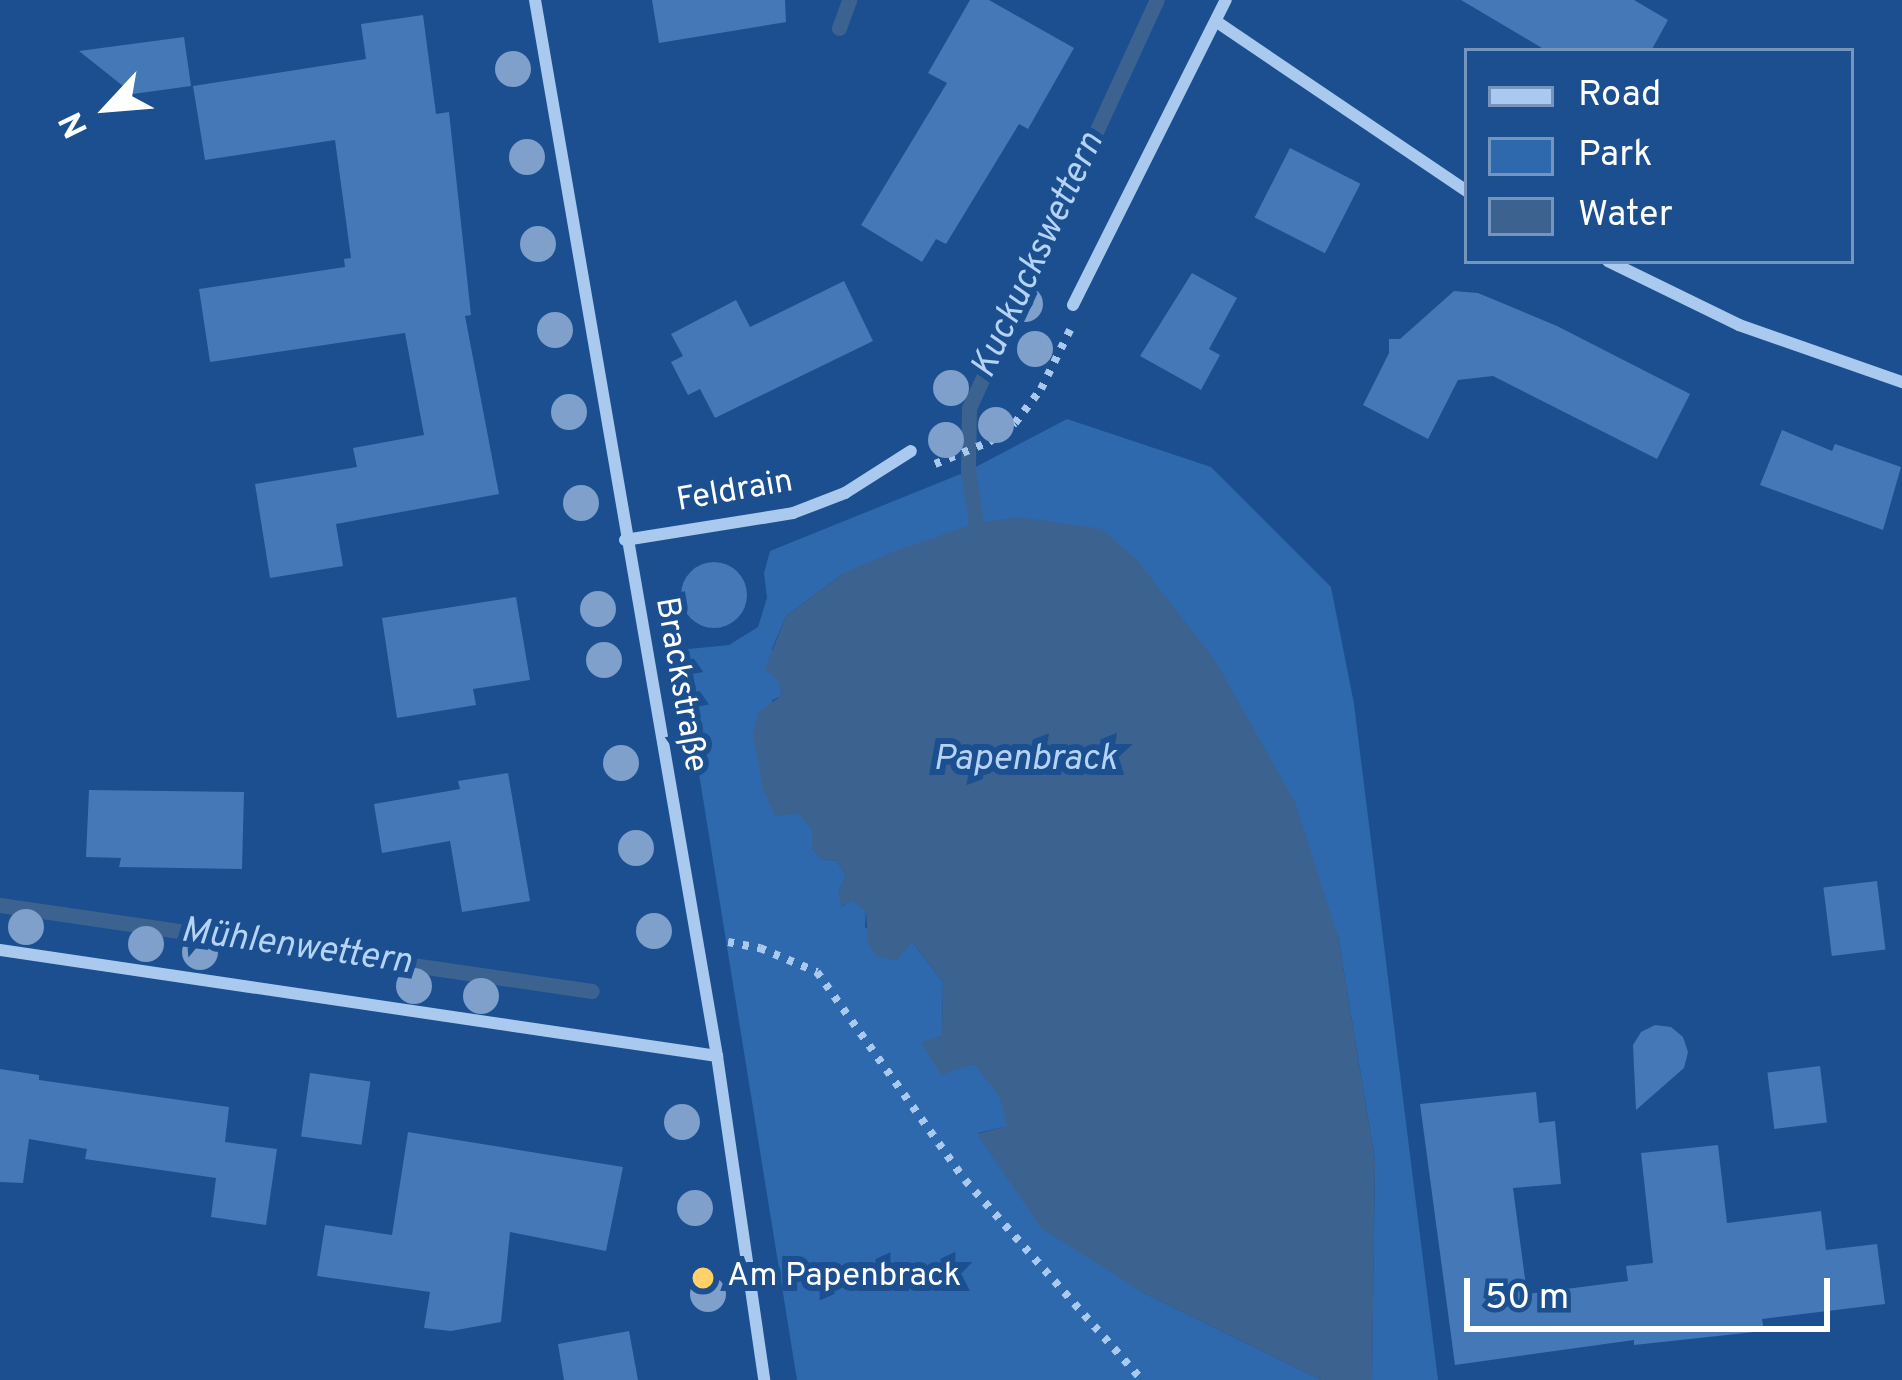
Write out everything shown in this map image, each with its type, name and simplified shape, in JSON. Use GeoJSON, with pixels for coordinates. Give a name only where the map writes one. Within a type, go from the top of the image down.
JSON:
{"type":"FeatureCollection","features":[{"type":"Feature","properties":{"kind":"street","name":"Brackstraße"},"geometry":{"type":"LineString","coordinates":[[536,0],[717,1056],[764,1380]]}},
{"type":"Feature","properties":{"kind":"street"},"geometry":{"type":"LineString","coordinates":[[1073,305],[1226,0]]}},
{"type":"Feature","properties":{"kind":"street"},"geometry":{"type":"LineString","coordinates":[[1217,22],[1464,189]]}},
{"type":"Feature","properties":{"kind":"street"},"geometry":{"type":"LineString","coordinates":[[1614,264],[1739,326],[1902,382]]}},
{"type":"Feature","properties":{"kind":"street","name":"Feldrain"},"geometry":{"type":"LineString","coordinates":[[626,540],[793,513],[845,494],[911,451]]}},
{"type":"Feature","properties":{"kind":"street"},"geometry":{"type":"LineString","coordinates":[[0,950],[717,1056]]}},
{"type":"Feature","properties":{"kind":"path"},"geometry":{"type":"LineString","coordinates":[[939,466],[1015,423],[1042,389],[1070,332],[1073,305]]}},
{"type":"Feature","properties":{"kind":"path"},"geometry":{"type":"LineString","coordinates":[[696,935],[760,947],[818,973],[965,1180],[1142,1380]]}},
{"type":"Feature","properties":{"kind":"green space"},"geometry":{"type":"Polygon","coordinates":[[[1067,419],[1211,467],[1331,587],[1354,704],[1438,1380],[1372,1380],[1375,1160],[1338,936],[844,573],[786,616],[772,649],[782,696],[772,700],[798,813],[812,828],[812,848],[822,859],[837,861],[846,876],[839,891],[842,906],[853,900],[866,911],[865,927],[901,951],[912,942],[943,982],[942,1036],[922,1043],[952,1068],[974,1064],[986,1075],[1000,1097],[1008,1126],[978,1133],[1142,1292],[1321,1380],[797,1380],[679,650],[729,645],[758,627],[767,598],[764,573],[770,551],[968,471],[1067,419]]]}},
{"type":"Feature","properties":{"kind":"water","name":"Papenbrack"},"geometry":{"type":"Polygon","coordinates":[[[1019,517],[1102,529],[1137,560],[1215,660],[1295,802],[1338,936],[1375,1160],[1372,1380],[1321,1380],[1142,1292],[1041,1228],[977,1134],[1007,1126],[1000,1097],[974,1064],[941,1075],[921,1042],[942,1036],[943,982],[912,942],[897,960],[877,957],[868,943],[866,911],[853,901],[841,906],[839,891],[846,876],[837,861],[822,859],[812,848],[812,828],[798,814],[775,816],[763,789],[753,735],[758,713],[782,695],[778,681],[765,669],[786,616],[844,573],[890,553],[976,523],[1019,517]]]}},
{"type":"Feature","properties":{"kind":"building"},"geometry":{"type":"Polygon","coordinates":[[[652,0],[785,0],[786,22],[659,43],[652,0]]]}},
{"type":"Feature","properties":{"kind":"building"},"geometry":{"type":"Polygon","coordinates":[[[970,0],[989,0],[1074,48],[1028,129],[1019,124],[946,244],[936,239],[922,262],[861,225],[947,83],[928,73],[970,0]]]}},
{"type":"Feature","properties":{"kind":"building"},"geometry":{"type":"Polygon","coordinates":[[[1461,0],[1634,0],[1668,20],[1653,48],[1542,48],[1461,0]]]}},
{"type":"Feature","properties":{"kind":"building"},"geometry":{"type":"Polygon","coordinates":[[[423,15],[436,114],[449,112],[471,315],[465,316],[499,494],[336,524],[343,566],[270,578],[255,484],[357,467],[353,448],[424,435],[405,333],[210,362],[199,289],[345,267],[344,259],[351,258],[335,140],[205,160],[193,86],[366,59],[361,24],[423,15]]]}},
{"type":"Feature","properties":{"kind":"building"},"geometry":{"type":"Polygon","coordinates":[[[184,37],[191,86],[133,94],[79,51],[184,37]]]}},
{"type":"Feature","properties":{"kind":"building"},"geometry":{"type":"Polygon","coordinates":[[[1290,148],[1360,184],[1325,253],[1255,217],[1290,148]]]}},
{"type":"Feature","properties":{"kind":"building"},"geometry":{"type":"Polygon","coordinates":[[[1192,273],[1237,298],[1209,349],[1220,355],[1201,390],[1140,356],[1192,273]]]}},
{"type":"Feature","properties":{"kind":"building"},"geometry":{"type":"Polygon","coordinates":[[[844,281],[873,341],[715,418],[700,389],[688,395],[671,362],[683,356],[671,334],[736,300],[750,327],[844,281]]]}},
{"type":"Feature","properties":{"kind":"building"},"geometry":{"type":"Polygon","coordinates":[[[1454,291],[1478,293],[1557,326],[1690,394],[1657,459],[1493,376],[1458,380],[1428,439],[1363,405],[1389,353],[1389,339],[1400,339],[1454,291]]]}},
{"type":"Feature","properties":{"kind":"building"},"geometry":{"type":"Polygon","coordinates":[[[1782,430],[1832,451],[1835,444],[1901,467],[1883,530],[1760,485],[1782,430]]]}},
{"type":"Feature","properties":{"kind":"building"},"geometry":{"type":"Polygon","coordinates":[[[714,562],[738,571],[747,595],[738,619],[714,628],[690,619],[681,595],[690,571],[714,562]]]}},
{"type":"Feature","properties":{"kind":"building"},"geometry":{"type":"Polygon","coordinates":[[[516,597],[530,680],[473,689],[476,705],[397,718],[382,618],[516,597]]]}},
{"type":"Feature","properties":{"kind":"building"},"geometry":{"type":"Polygon","coordinates":[[[508,773],[530,901],[462,912],[450,841],[382,853],[374,804],[460,789],[458,781],[508,773]]]}},
{"type":"Feature","properties":{"kind":"building"},"geometry":{"type":"Polygon","coordinates":[[[89,790],[244,792],[242,869],[119,867],[121,858],[86,857],[89,790]]]}},
{"type":"Feature","properties":{"kind":"building"},"geometry":{"type":"Polygon","coordinates":[[[1877,881],[1885,949],[1832,956],[1823,888],[1877,881]]]}},
{"type":"Feature","properties":{"kind":"building"},"geometry":{"type":"Polygon","coordinates":[[[1655,1025],[1671,1027],[1683,1037],[1688,1052],[1684,1068],[1636,1110],[1633,1045],[1641,1032],[1655,1025]]]}},
{"type":"Feature","properties":{"kind":"building"},"geometry":{"type":"Polygon","coordinates":[[[1820,1066],[1827,1123],[1774,1129],[1767,1072],[1820,1066]]]}},
{"type":"Feature","properties":{"kind":"building"},"geometry":{"type":"Polygon","coordinates":[[[0,1069],[39,1075],[39,1080],[229,1107],[225,1142],[277,1149],[266,1225],[211,1217],[216,1178],[85,1159],[87,1149],[29,1139],[23,1183],[0,1182],[0,1069]]]}},
{"type":"Feature","properties":{"kind":"building"},"geometry":{"type":"Polygon","coordinates":[[[310,1073],[370,1081],[361,1145],[301,1136],[310,1073]]]}},
{"type":"Feature","properties":{"kind":"building"},"geometry":{"type":"Polygon","coordinates":[[[1536,1092],[1539,1123],[1555,1121],[1561,1184],[1513,1188],[1527,1294],[1628,1281],[1626,1266],[1653,1263],[1641,1153],[1718,1145],[1727,1223],[1821,1211],[1826,1250],[1877,1244],[1885,1304],[1762,1319],[1764,1331],[1634,1345],[1634,1340],[1455,1365],[1420,1104],[1536,1092]]]}},
{"type":"Feature","properties":{"kind":"building"},"geometry":{"type":"Polygon","coordinates":[[[408,1132],[623,1167],[606,1251],[510,1232],[501,1322],[451,1331],[424,1328],[430,1292],[317,1276],[325,1225],[392,1235],[408,1132]]]}},
{"type":"Feature","properties":{"kind":"building"},"geometry":{"type":"Polygon","coordinates":[[[629,1331],[638,1380],[564,1380],[558,1344],[629,1331]]]}},
{"type":"Feature","properties":{"kind":"waterway"},"geometry":{"type":"LineString","coordinates":[[839,28],[849,0]]}},
{"type":"Feature","properties":{"kind":"waterway","name":"Kuckuckswettern"},"geometry":{"type":"LineString","coordinates":[[976,523],[968,471],[969,408],[1157,0]]}},
{"type":"Feature","properties":{"kind":"waterway","name":"Mühlenwettern"},"geometry":{"type":"LineString","coordinates":[[0,905],[592,991]]}},
{"type":"Feature","properties":{"kind":"place","name":"Am Papenbrack"},"geometry":{"type":"Point","coordinates":[703,1278]}}]}
